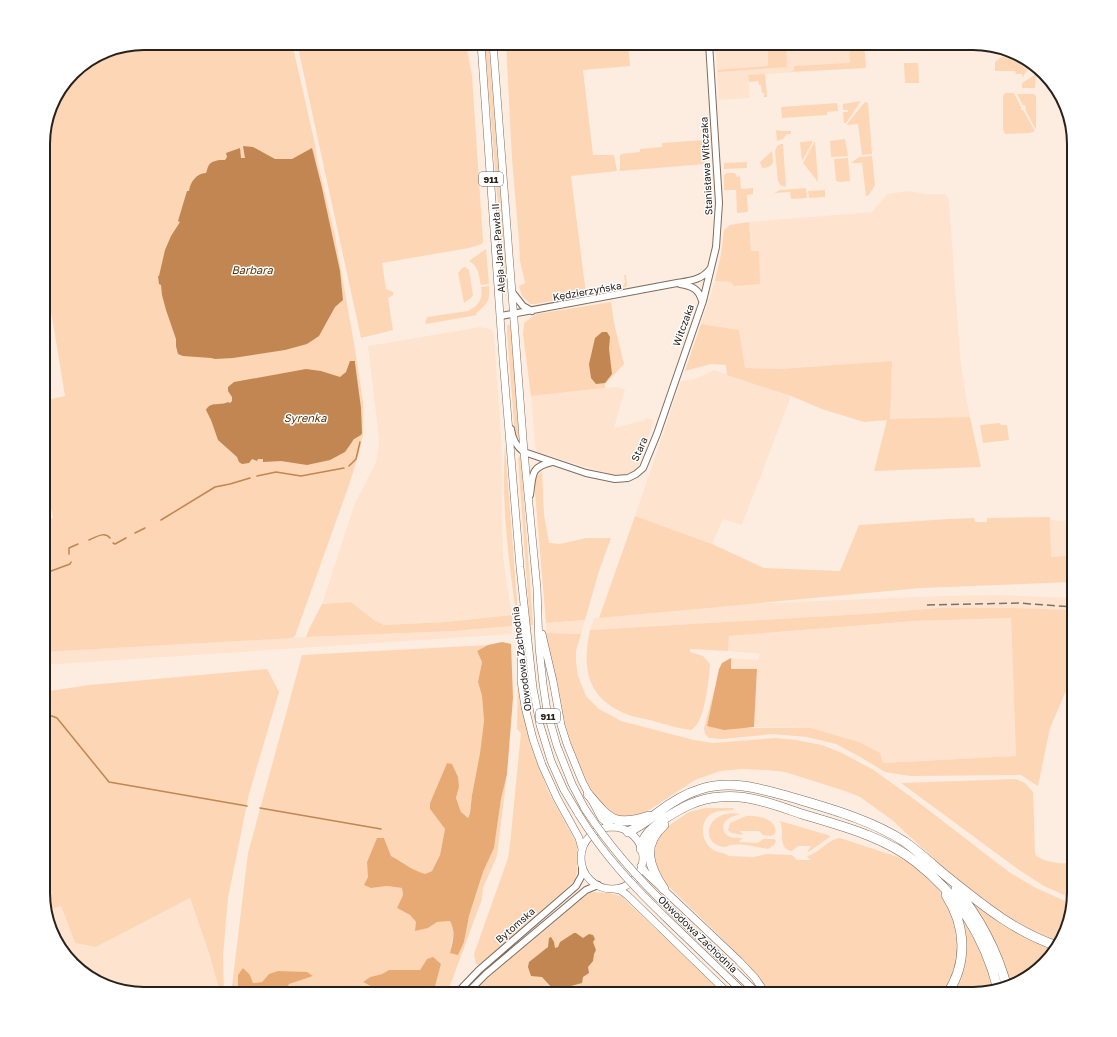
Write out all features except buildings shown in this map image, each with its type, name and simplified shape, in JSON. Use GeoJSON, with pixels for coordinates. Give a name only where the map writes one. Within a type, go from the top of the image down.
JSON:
{"type":"FeatureCollection","features":[{"type":"Feature","properties":{"kind":"highway"},"geometry":{"type":"LineString","coordinates":[[628,832],[640,827],[656,813],[676,800],[701,788],[727,784],[755,788],[814,804],[869,823],[904,841],[1004,921],[1034,937],[1052,944]]}},
{"type":"Feature","properties":{"kind":"highway"},"geometry":{"type":"LineString","coordinates":[[588,794],[604,812],[620,820],[636,820],[656,813]]}},
{"type":"Feature","properties":{"kind":"highway"},"geometry":{"type":"LineString","coordinates":[[641,849],[644,837],[657,825],[685,806],[704,799],[720,796],[753,799],[859,832],[897,850],[916,863],[955,899],[977,932],[1000,983]]}},
{"type":"Feature","properties":{"kind":"highway"},"geometry":{"type":"LineString","coordinates":[[664,889],[652,870],[650,863],[650,848],[654,837],[663,826],[704,799]]}},
{"type":"Feature","properties":{"kind":"highway"},"geometry":{"type":"LineString","coordinates":[[944,874],[971,907],[984,928],[994,948],[1001,983]]}},
{"type":"Feature","properties":{"kind":"highway"},"geometry":{"type":"LineString","coordinates":[[936,880],[955,913],[961,929],[962,952],[959,967],[950,987]]}},
{"type":"Feature","properties":{"kind":"main road","name":"Aleja Jana Pawła II"},"geometry":{"type":"LineString","coordinates":[[482,50],[508,416]]}},
{"type":"Feature","properties":{"kind":"main road","name":"Aleja Jana Pawła II"},"geometry":{"type":"LineString","coordinates":[[494,50],[524,452]]}},
{"type":"Feature","properties":{"kind":"main road","name":"Obwodowa Zachodnia"},"geometry":{"type":"LineString","coordinates":[[508,416],[520,567],[533,688],[544,739],[557,776],[579,815],[612,863],[664,916],[738,987]]}},
{"type":"Feature","properties":{"kind":"main road","name":"Obwodowa Zachodnia"},"geometry":{"type":"LineString","coordinates":[[524,452],[537,588],[539,647],[547,711],[564,766],[585,809],[621,860],[751,987]]}},
{"type":"Feature","properties":{"kind":"main road"},"geometry":{"type":"LineString","coordinates":[[520,567],[522,695],[542,765],[557,798],[579,838],[582,848],[582,868],[588,878],[598,885],[620,890],[627,895],[722,987]]}},
{"type":"Feature","properties":{"kind":"main road"},"geometry":{"type":"LineString","coordinates":[[538,616],[553,681],[561,726],[572,758],[588,794],[600,816],[612,827]]}},
{"type":"Feature","properties":{"kind":"main road"},"geometry":{"type":"LineString","coordinates":[[582,848],[588,837],[599,830],[612,827],[623,829],[634,836],[641,849],[641,866],[636,876],[628,884],[612,889]]}},
{"type":"Feature","properties":{"kind":"main road"},"geometry":{"type":"LineString","coordinates":[[641,866],[646,873],[739,961],[761,987]]}},
{"type":"Feature","properties":{"kind":"street","name":"Stanisława Witczaka"},"geometry":{"type":"LineString","coordinates":[[707,287],[718,236],[719,203],[709,50]]}},
{"type":"Feature","properties":{"kind":"street","name":"Kędzierzyńska"},"geometry":{"type":"LineString","coordinates":[[501,316],[677,284],[701,277],[706,274],[713,264]]}},
{"type":"Feature","properties":{"kind":"street","name":"Kędzierzyńska"},"geometry":{"type":"LineString","coordinates":[[677,284],[694,288],[701,294],[703,301]]}},
{"type":"Feature","properties":{"kind":"street","name":"Witczaka"},"geometry":{"type":"LineString","coordinates":[[678,370],[707,287]]}},
{"type":"Feature","properties":{"kind":"street"},"geometry":{"type":"LineString","coordinates":[[512,292],[523,306],[532,311]]}},
{"type":"Feature","properties":{"kind":"street","name":"Stara"},"geometry":{"type":"LineString","coordinates":[[524,452],[552,462],[614,479],[628,478],[636,474],[643,468],[657,434],[678,370]]}},
{"type":"Feature","properties":{"kind":"street"},"geometry":{"type":"LineString","coordinates":[[508,416],[511,433],[519,448],[524,452]]}},
{"type":"Feature","properties":{"kind":"street"},"geometry":{"type":"LineString","coordinates":[[529,505],[532,475],[538,467],[552,462]]}},
{"type":"Feature","properties":{"kind":"street","name":"Bytomska"},"geometry":{"type":"LineString","coordinates":[[462,987],[478,970],[576,886],[582,875],[582,868]]}},
{"type":"Feature","properties":{"kind":"street","name":"Bytomska"},"geometry":{"type":"LineString","coordinates":[[473,987],[502,960],[586,890],[598,885]]}},
{"type":"Feature","properties":{"kind":"shaded area"},"geometry":{"type":"Polygon","coordinates":[[[138,50],[294,50],[335,236],[363,402],[363,434],[359,453],[295,636],[292,638],[50,652],[50,520],[53,518],[50,502],[50,399],[65,396],[50,308],[50,138],[55,114],[60,102],[73,82],[87,69],[108,57],[138,50]]]}},
{"type":"Feature","properties":{"kind":"shaded area"},"geometry":{"type":"Polygon","coordinates":[[[299,50],[467,50],[472,76],[482,244],[469,248],[382,263],[386,289],[393,292],[393,295],[388,298],[393,330],[361,338],[299,50]]]}},
{"type":"Feature","properties":{"kind":"shaded area"},"geometry":{"type":"Polygon","coordinates":[[[486,50],[489,50],[490,60],[507,282],[504,282],[486,50]]]}},
{"type":"Feature","properties":{"kind":"shaded area"},"geometry":{"type":"Polygon","coordinates":[[[506,50],[629,50],[630,66],[583,70],[593,155],[614,155],[617,171],[571,176],[586,294],[623,287],[625,282],[624,275],[626,275],[627,286],[625,287],[535,304],[530,304],[522,296],[519,286],[525,283],[520,261],[512,159],[506,50]]]}},
{"type":"Feature","properties":{"kind":"shaded area"},"geometry":{"type":"Polygon","coordinates":[[[715,50],[861,50],[862,68],[748,75],[750,98],[719,100],[715,50]]]}},
{"type":"Feature","properties":{"kind":"shaded area"},"geometry":{"type":"Polygon","coordinates":[[[768,50],[786,50],[787,67],[718,72],[717,70],[768,66],[768,50]]]}},
{"type":"Feature","properties":{"kind":"shaded area"},"geometry":{"type":"Polygon","coordinates":[[[849,50],[865,50],[866,68],[786,72],[794,71],[794,66],[850,63],[849,50]]]}},
{"type":"Feature","properties":{"kind":"shaded area"},"geometry":{"type":"Polygon","coordinates":[[[1001,57],[1009,57],[1022,64],[1026,69],[1027,67],[1028,68],[1022,78],[1022,74],[1016,74],[1015,71],[995,71],[995,62],[1001,57]]]}},
{"type":"Feature","properties":{"kind":"shaded area"},"geometry":{"type":"Polygon","coordinates":[[[904,63],[918,63],[919,83],[905,83],[904,63]]]}},
{"type":"Feature","properties":{"kind":"shaded area"},"geometry":{"type":"Polygon","coordinates":[[[765,74],[767,97],[764,97],[761,85],[759,85],[758,81],[749,82],[748,75],[765,74]]]}},
{"type":"Feature","properties":{"kind":"shaded area"},"geometry":{"type":"Polygon","coordinates":[[[1036,74],[1035,88],[1022,88],[1022,83],[1036,74]]]}},
{"type":"Feature","properties":{"kind":"shaded area"},"geometry":{"type":"Polygon","coordinates":[[[1005,93],[1014,93],[1021,110],[1023,110],[1035,131],[1030,133],[1005,134],[1003,129],[1003,96],[1005,93]]]}},
{"type":"Feature","properties":{"kind":"shaded area"},"geometry":{"type":"Polygon","coordinates":[[[1017,94],[1034,94],[1036,96],[1036,130],[1025,109],[1025,105],[1023,105],[1017,94]]]}},
{"type":"Feature","properties":{"kind":"shaded area"},"geometry":{"type":"Polygon","coordinates":[[[861,101],[846,123],[844,123],[843,112],[848,112],[848,110],[843,110],[843,104],[861,101]]]}},
{"type":"Feature","properties":{"kind":"shaded area"},"geometry":{"type":"Polygon","coordinates":[[[865,102],[868,103],[872,154],[862,155],[858,124],[847,124],[865,102]]]}},
{"type":"Feature","properties":{"kind":"shaded area"},"geometry":{"type":"Polygon","coordinates":[[[837,103],[838,111],[827,112],[827,115],[782,118],[781,107],[837,103]]]}},
{"type":"Feature","properties":{"kind":"shaded area"},"geometry":{"type":"Polygon","coordinates":[[[776,130],[791,131],[791,134],[787,134],[783,139],[777,141],[776,130]]]}},
{"type":"Feature","properties":{"kind":"shaded area"},"geometry":{"type":"Polygon","coordinates":[[[845,139],[848,156],[831,157],[830,141],[845,139]]]}},
{"type":"Feature","properties":{"kind":"shaded area"},"geometry":{"type":"Polygon","coordinates":[[[704,140],[704,146],[707,146],[708,154],[705,164],[620,171],[621,154],[640,152],[640,149],[662,147],[662,143],[704,140]]]}},
{"type":"Feature","properties":{"kind":"shaded area"},"geometry":{"type":"Polygon","coordinates":[[[813,141],[802,161],[800,142],[813,141]]]}},
{"type":"Feature","properties":{"kind":"shaded area"},"geometry":{"type":"Polygon","coordinates":[[[815,141],[818,182],[803,163],[815,141]]]}},
{"type":"Feature","properties":{"kind":"shaded area"},"geometry":{"type":"Polygon","coordinates":[[[783,144],[786,187],[780,185],[778,181],[775,151],[777,146],[783,144]]]}},
{"type":"Feature","properties":{"kind":"shaded area"},"geometry":{"type":"Polygon","coordinates":[[[772,151],[772,165],[762,168],[760,162],[772,151]]]}},
{"type":"Feature","properties":{"kind":"shaded area"},"geometry":{"type":"Polygon","coordinates":[[[872,156],[875,185],[869,195],[866,196],[862,163],[851,163],[859,157],[872,156]]]}},
{"type":"Feature","properties":{"kind":"shaded area"},"geometry":{"type":"Polygon","coordinates":[[[848,158],[850,181],[836,181],[834,159],[848,158]]]}},
{"type":"Feature","properties":{"kind":"shaded area"},"geometry":{"type":"Polygon","coordinates":[[[747,162],[747,168],[724,169],[724,163],[747,162]]]}},
{"type":"Feature","properties":{"kind":"shaded area"},"geometry":{"type":"Polygon","coordinates":[[[727,173],[735,173],[737,177],[740,176],[741,189],[753,188],[753,194],[747,195],[748,212],[737,213],[736,190],[724,190],[724,175],[727,173]]]}},
{"type":"Feature","properties":{"kind":"shaded area"},"geometry":{"type":"Polygon","coordinates":[[[806,188],[807,198],[791,199],[790,192],[774,193],[780,190],[806,188]]]}},
{"type":"Feature","properties":{"kind":"shaded area"},"geometry":{"type":"Polygon","coordinates":[[[825,190],[825,197],[809,198],[808,191],[825,190]]]}},
{"type":"Feature","properties":{"kind":"shaded area"},"geometry":{"type":"Polygon","coordinates":[[[909,191],[926,194],[945,194],[949,199],[960,356],[970,417],[890,420],[782,369],[745,368],[739,330],[701,324],[715,281],[731,282],[759,251],[751,252],[749,222],[872,212],[887,194],[909,191]]]}},
{"type":"Feature","properties":{"kind":"shaded area"},"geometry":{"type":"Polygon","coordinates":[[[749,222],[751,251],[759,251],[760,284],[734,286],[731,282],[715,281],[721,254],[724,230],[730,225],[749,222]]]}},
{"type":"Feature","properties":{"kind":"shaded area"},"geometry":{"type":"Polygon","coordinates":[[[486,249],[489,284],[481,285],[479,274],[475,266],[469,261],[486,249]]]}},
{"type":"Feature","properties":{"kind":"shaded area"},"geometry":{"type":"Polygon","coordinates":[[[465,267],[469,270],[473,295],[464,303],[458,273],[465,267]]]}},
{"type":"Feature","properties":{"kind":"shaded area"},"geometry":{"type":"Polygon","coordinates":[[[489,286],[489,296],[487,302],[476,314],[477,315],[425,323],[427,317],[468,311],[475,307],[481,299],[481,287],[489,286]]]}},
{"type":"Feature","properties":{"kind":"shaded area"},"geometry":{"type":"Polygon","coordinates":[[[611,302],[614,323],[624,364],[605,384],[605,388],[531,396],[523,334],[524,323],[537,314],[611,302]]]}},
{"type":"Feature","properties":{"kind":"shaded area"},"geometry":{"type":"Polygon","coordinates":[[[509,324],[511,329],[519,438],[515,435],[507,333],[507,326],[509,324]]]}},
{"type":"Feature","properties":{"kind":"shaded area"},"geometry":{"type":"Polygon","coordinates":[[[701,324],[739,330],[745,368],[782,369],[892,361],[890,419],[970,417],[981,467],[874,471],[887,420],[864,422],[822,409],[791,396],[727,375],[726,365],[711,364],[685,371],[701,324]]]}},
{"type":"Feature","properties":{"kind":"shaded area"},"geometry":{"type":"Polygon","coordinates":[[[480,327],[490,329],[493,331],[494,335],[502,450],[503,558],[512,615],[446,622],[384,625],[374,620],[351,602],[322,604],[355,503],[376,462],[379,440],[368,346],[480,327]]]}},
{"type":"Feature","properties":{"kind":"shaded area"},"geometry":{"type":"Polygon","coordinates":[[[714,370],[791,396],[742,525],[723,519],[712,544],[635,516],[681,381],[695,379],[714,370]]]}},
{"type":"Feature","properties":{"kind":"shaded area"},"geometry":{"type":"Polygon","coordinates":[[[617,387],[625,389],[614,428],[645,420],[646,418],[654,420],[637,469],[630,474],[620,477],[537,452],[535,446],[531,396],[617,387]]]}},
{"type":"Feature","properties":{"kind":"shaded area"},"geometry":{"type":"Polygon","coordinates":[[[1000,423],[1001,425],[1007,425],[1009,440],[983,443],[980,425],[1000,423]]]}},
{"type":"Feature","properties":{"kind":"shaded area"},"geometry":{"type":"Polygon","coordinates":[[[505,445],[519,626],[509,558],[505,513],[505,445]]]}},
{"type":"Feature","properties":{"kind":"shaded area"},"geometry":{"type":"Polygon","coordinates":[[[519,456],[521,458],[533,625],[530,625],[519,456]]]}},
{"type":"Feature","properties":{"kind":"shaded area"},"geometry":{"type":"Polygon","coordinates":[[[542,471],[544,515],[549,543],[560,544],[586,538],[611,538],[599,571],[585,620],[546,623],[534,480],[542,471]]]}},
{"type":"Feature","properties":{"kind":"shaded area"},"geometry":{"type":"Polygon","coordinates":[[[635,516],[712,544],[764,568],[840,571],[859,525],[949,519],[974,518],[975,522],[987,522],[987,518],[1050,517],[1051,557],[1067,556],[1067,582],[921,588],[599,618],[635,516]]]}},
{"type":"Feature","properties":{"kind":"shaded area"},"geometry":{"type":"Polygon","coordinates":[[[1050,520],[1067,521],[1067,556],[1051,557],[1050,520]]]}},
{"type":"Feature","properties":{"kind":"shaded area"},"geometry":{"type":"Polygon","coordinates":[[[999,595],[1067,598],[1067,610],[938,608],[864,614],[590,630],[594,618],[722,605],[999,595]]]}},
{"type":"Feature","properties":{"kind":"shaded area"},"geometry":{"type":"Polygon","coordinates":[[[351,602],[374,620],[384,625],[446,622],[512,615],[512,626],[454,631],[306,637],[322,604],[351,602]]]}},
{"type":"Feature","properties":{"kind":"shaded area"},"geometry":{"type":"Polygon","coordinates":[[[938,608],[1067,610],[1067,689],[1050,728],[1038,786],[1021,775],[910,776],[885,772],[836,744],[807,737],[773,734],[722,739],[709,738],[705,734],[704,728],[716,683],[707,726],[811,728],[859,742],[880,753],[883,763],[1016,756],[1011,618],[915,621],[729,636],[728,651],[690,649],[690,652],[703,656],[710,664],[703,710],[696,726],[691,730],[632,716],[613,707],[602,699],[595,690],[587,669],[590,630],[864,614],[938,608]]]}},
{"type":"Feature","properties":{"kind":"shaded area"},"geometry":{"type":"Polygon","coordinates":[[[1011,618],[1016,756],[883,763],[859,742],[811,728],[754,727],[757,669],[731,669],[731,658],[758,660],[760,654],[728,651],[729,636],[915,621],[1011,618]]]}},
{"type":"Feature","properties":{"kind":"shaded area"},"geometry":{"type":"Polygon","coordinates":[[[585,620],[581,634],[546,633],[546,623],[585,620]]]}},
{"type":"Feature","properties":{"kind":"shaded area"},"geometry":{"type":"Polygon","coordinates":[[[512,626],[512,634],[50,665],[50,652],[306,637],[454,631],[512,626]]]}},
{"type":"Feature","properties":{"kind":"shaded area"},"geometry":{"type":"Polygon","coordinates":[[[546,633],[581,634],[576,651],[576,662],[578,676],[586,696],[599,709],[621,721],[694,740],[713,743],[775,738],[796,740],[822,745],[842,753],[872,769],[918,802],[1009,872],[1036,888],[1066,901],[1062,923],[1057,935],[1054,941],[1019,926],[970,892],[892,820],[860,797],[785,772],[742,769],[720,771],[695,780],[643,814],[622,818],[610,813],[592,792],[572,746],[561,709],[547,645],[546,633]]]}},
{"type":"Feature","properties":{"kind":"shaded area"},"geometry":{"type":"Polygon","coordinates":[[[502,642],[511,644],[513,698],[507,774],[501,799],[494,848],[483,872],[469,916],[464,942],[458,955],[450,953],[453,941],[453,929],[450,921],[437,922],[428,928],[415,931],[416,922],[410,915],[397,908],[403,895],[402,888],[387,886],[371,888],[364,885],[368,877],[367,862],[377,838],[384,838],[391,856],[411,868],[425,874],[432,871],[440,855],[445,829],[430,809],[430,803],[447,763],[452,764],[458,777],[459,787],[456,798],[461,812],[468,818],[480,753],[484,721],[482,696],[478,682],[482,662],[477,651],[488,645],[502,642]]]}},
{"type":"Feature","properties":{"kind":"shaded area"},"geometry":{"type":"Polygon","coordinates":[[[488,645],[477,651],[482,662],[478,682],[482,696],[484,721],[470,813],[467,819],[461,812],[456,798],[459,787],[447,763],[430,803],[430,809],[445,829],[440,855],[432,871],[425,874],[413,870],[391,856],[384,838],[377,838],[367,862],[371,888],[387,886],[402,888],[403,895],[397,908],[410,915],[416,922],[428,928],[437,922],[450,921],[454,929],[450,953],[464,942],[469,916],[483,872],[494,848],[501,799],[507,774],[497,856],[483,888],[482,899],[450,987],[435,987],[441,964],[427,959],[420,970],[389,970],[382,974],[370,977],[363,982],[372,987],[287,987],[288,984],[312,976],[269,974],[262,982],[253,983],[250,975],[240,987],[232,987],[248,853],[302,655],[488,645]]]}},
{"type":"Feature","properties":{"kind":"shaded area"},"geometry":{"type":"Polygon","coordinates":[[[731,658],[731,669],[757,669],[754,727],[724,730],[707,726],[719,669],[722,663],[731,658]]]}},
{"type":"Feature","properties":{"kind":"shaded area"},"geometry":{"type":"Polygon","coordinates":[[[267,669],[279,692],[249,794],[228,898],[223,956],[224,987],[217,987],[218,986],[210,956],[190,898],[96,947],[75,943],[61,906],[52,909],[50,899],[50,691],[89,685],[267,669]]]}},
{"type":"Feature","properties":{"kind":"shaded area"},"geometry":{"type":"Polygon","coordinates":[[[518,681],[520,704],[536,759],[548,791],[577,844],[577,871],[575,880],[568,887],[479,965],[476,964],[474,954],[508,858],[510,844],[521,733],[517,729],[518,681]]]}},
{"type":"Feature","properties":{"kind":"shaded area"},"geometry":{"type":"Polygon","coordinates":[[[1016,779],[1025,783],[1033,792],[1035,855],[1044,860],[1067,863],[1067,896],[1044,886],[1019,870],[901,783],[1016,779]]]}},
{"type":"Feature","properties":{"kind":"shaded area"},"geometry":{"type":"Polygon","coordinates":[[[705,808],[734,808],[733,810],[719,811],[711,814],[707,817],[703,826],[704,837],[708,846],[729,856],[754,857],[766,854],[792,855],[797,860],[810,860],[807,856],[840,838],[901,858],[911,863],[936,886],[952,912],[959,944],[955,970],[946,987],[764,987],[732,949],[662,880],[655,868],[654,855],[659,835],[671,824],[689,812],[705,808]]]}},
{"type":"Feature","properties":{"kind":"shaded area"},"geometry":{"type":"Polygon","coordinates":[[[740,814],[729,818],[725,822],[723,828],[728,836],[742,838],[739,842],[758,843],[763,839],[774,839],[776,841],[774,845],[768,849],[740,844],[725,847],[716,845],[711,840],[709,834],[713,821],[720,816],[740,814]]]}},
{"type":"Feature","properties":{"kind":"shaded area"},"geometry":{"type":"Polygon","coordinates":[[[746,816],[761,817],[770,821],[774,825],[775,834],[771,836],[763,835],[759,831],[740,831],[743,835],[731,833],[728,830],[730,823],[746,816]]]}},
{"type":"Feature","properties":{"kind":"shaded area"},"geometry":{"type":"Polygon","coordinates":[[[780,821],[831,836],[807,852],[811,846],[798,846],[792,851],[787,850],[783,844],[780,821]]]}},
{"type":"Feature","properties":{"kind":"shaded area"},"geometry":{"type":"Polygon","coordinates":[[[591,892],[609,893],[621,896],[717,987],[478,987],[513,954],[591,892]]]}},
{"type":"Feature","properties":{"kind":"shaded area"},"geometry":{"type":"Polygon","coordinates":[[[190,898],[210,956],[218,986],[144,987],[119,984],[108,980],[87,968],[73,955],[57,929],[52,909],[61,906],[75,943],[96,947],[190,898]]]}},
{"type":"Feature","properties":{"kind":"shaded area"},"geometry":{"type":"Polygon","coordinates":[[[970,899],[1051,946],[1040,960],[1030,968],[1009,980],[970,899]]]}},
{"type":"Feature","properties":{"kind":"shaded area"},"geometry":{"type":"Polygon","coordinates":[[[955,904],[974,933],[994,985],[954,987],[961,973],[955,904]]]}},
{"type":"Feature","properties":{"kind":"shaded area"},"geometry":{"type":"Polygon","coordinates":[[[433,957],[441,964],[435,987],[372,987],[363,982],[370,977],[382,974],[389,970],[420,970],[427,959],[433,957]]]}},
{"type":"Feature","properties":{"kind":"shaded area"},"geometry":{"type":"Polygon","coordinates":[[[243,968],[250,975],[253,983],[262,982],[269,974],[278,971],[307,972],[313,976],[289,984],[288,987],[238,987],[238,975],[243,968]]]}},
{"type":"Feature","properties":{"kind":"water","name":"Barbara"},"geometry":{"type":"Polygon","coordinates":[[[243,146],[253,147],[275,159],[292,159],[312,148],[340,271],[343,300],[335,307],[319,336],[307,344],[285,350],[233,358],[215,359],[183,356],[178,354],[176,339],[166,310],[161,285],[159,284],[158,276],[165,250],[171,236],[180,222],[178,221],[187,191],[189,191],[192,181],[197,176],[206,173],[211,163],[225,160],[227,157],[226,153],[240,148],[241,158],[245,158],[243,146]]]}},
{"type":"Feature","properties":{"kind":"water"},"geometry":{"type":"Polygon","coordinates":[[[602,332],[607,332],[610,337],[609,349],[612,374],[605,383],[596,384],[591,378],[589,364],[595,338],[602,332]]]}},
{"type":"Feature","properties":{"kind":"water","name":"Syrenka"},"geometry":{"type":"Polygon","coordinates":[[[350,361],[355,361],[361,408],[362,433],[354,439],[345,452],[330,460],[307,465],[281,461],[263,462],[263,459],[258,459],[257,461],[252,459],[249,463],[242,464],[239,462],[237,457],[218,440],[206,410],[210,406],[228,402],[230,403],[232,401],[228,387],[234,382],[306,369],[321,371],[340,377],[346,372],[350,361]]]}},
{"type":"Feature","properties":{"kind":"water"},"geometry":{"type":"Polygon","coordinates":[[[574,933],[583,938],[589,934],[593,935],[595,939],[593,942],[596,950],[593,961],[588,967],[589,973],[583,977],[582,983],[569,987],[551,987],[542,977],[531,976],[528,967],[529,962],[548,947],[549,938],[551,937],[554,942],[555,948],[558,947],[560,942],[574,933]]]}},
{"type":"Feature","properties":{"kind":"waterway"},"geometry":{"type":"LineString","coordinates":[[349,466],[356,459],[360,442]]}},
{"type":"Feature","properties":{"kind":"waterway"},"geometry":{"type":"LineString","coordinates":[[257,476],[276,472],[301,476],[344,468]]}},
{"type":"Feature","properties":{"kind":"waterway"},"geometry":{"type":"LineString","coordinates":[[161,520],[215,487],[250,478]]}},
{"type":"Feature","properties":{"kind":"waterway"},"geometry":{"type":"LineString","coordinates":[[135,533],[145,528]]}},
{"type":"Feature","properties":{"kind":"waterway"},"geometry":{"type":"LineString","coordinates":[[89,540],[103,535],[110,538]]}},
{"type":"Feature","properties":{"kind":"waterway"},"geometry":{"type":"LineString","coordinates":[[113,543],[115,544],[126,538]]}},
{"type":"Feature","properties":{"kind":"waterway"},"geometry":{"type":"LineString","coordinates":[[69,554],[69,548],[78,544]]}},
{"type":"Feature","properties":{"kind":"waterway"},"geometry":{"type":"LineString","coordinates":[[50,571],[70,564],[71,562]]}},
{"type":"Feature","properties":{"kind":"waterway"},"geometry":{"type":"LineString","coordinates":[[50,716],[57,718],[109,782],[247,806]]}},
{"type":"Feature","properties":{"kind":"waterway"},"geometry":{"type":"LineString","coordinates":[[260,808],[381,829]]}},
{"type":"Feature","properties":{"kind":"railway"},"geometry":{"type":"LineString","coordinates":[[927,605],[1018,603],[1067,606]]}}]}
